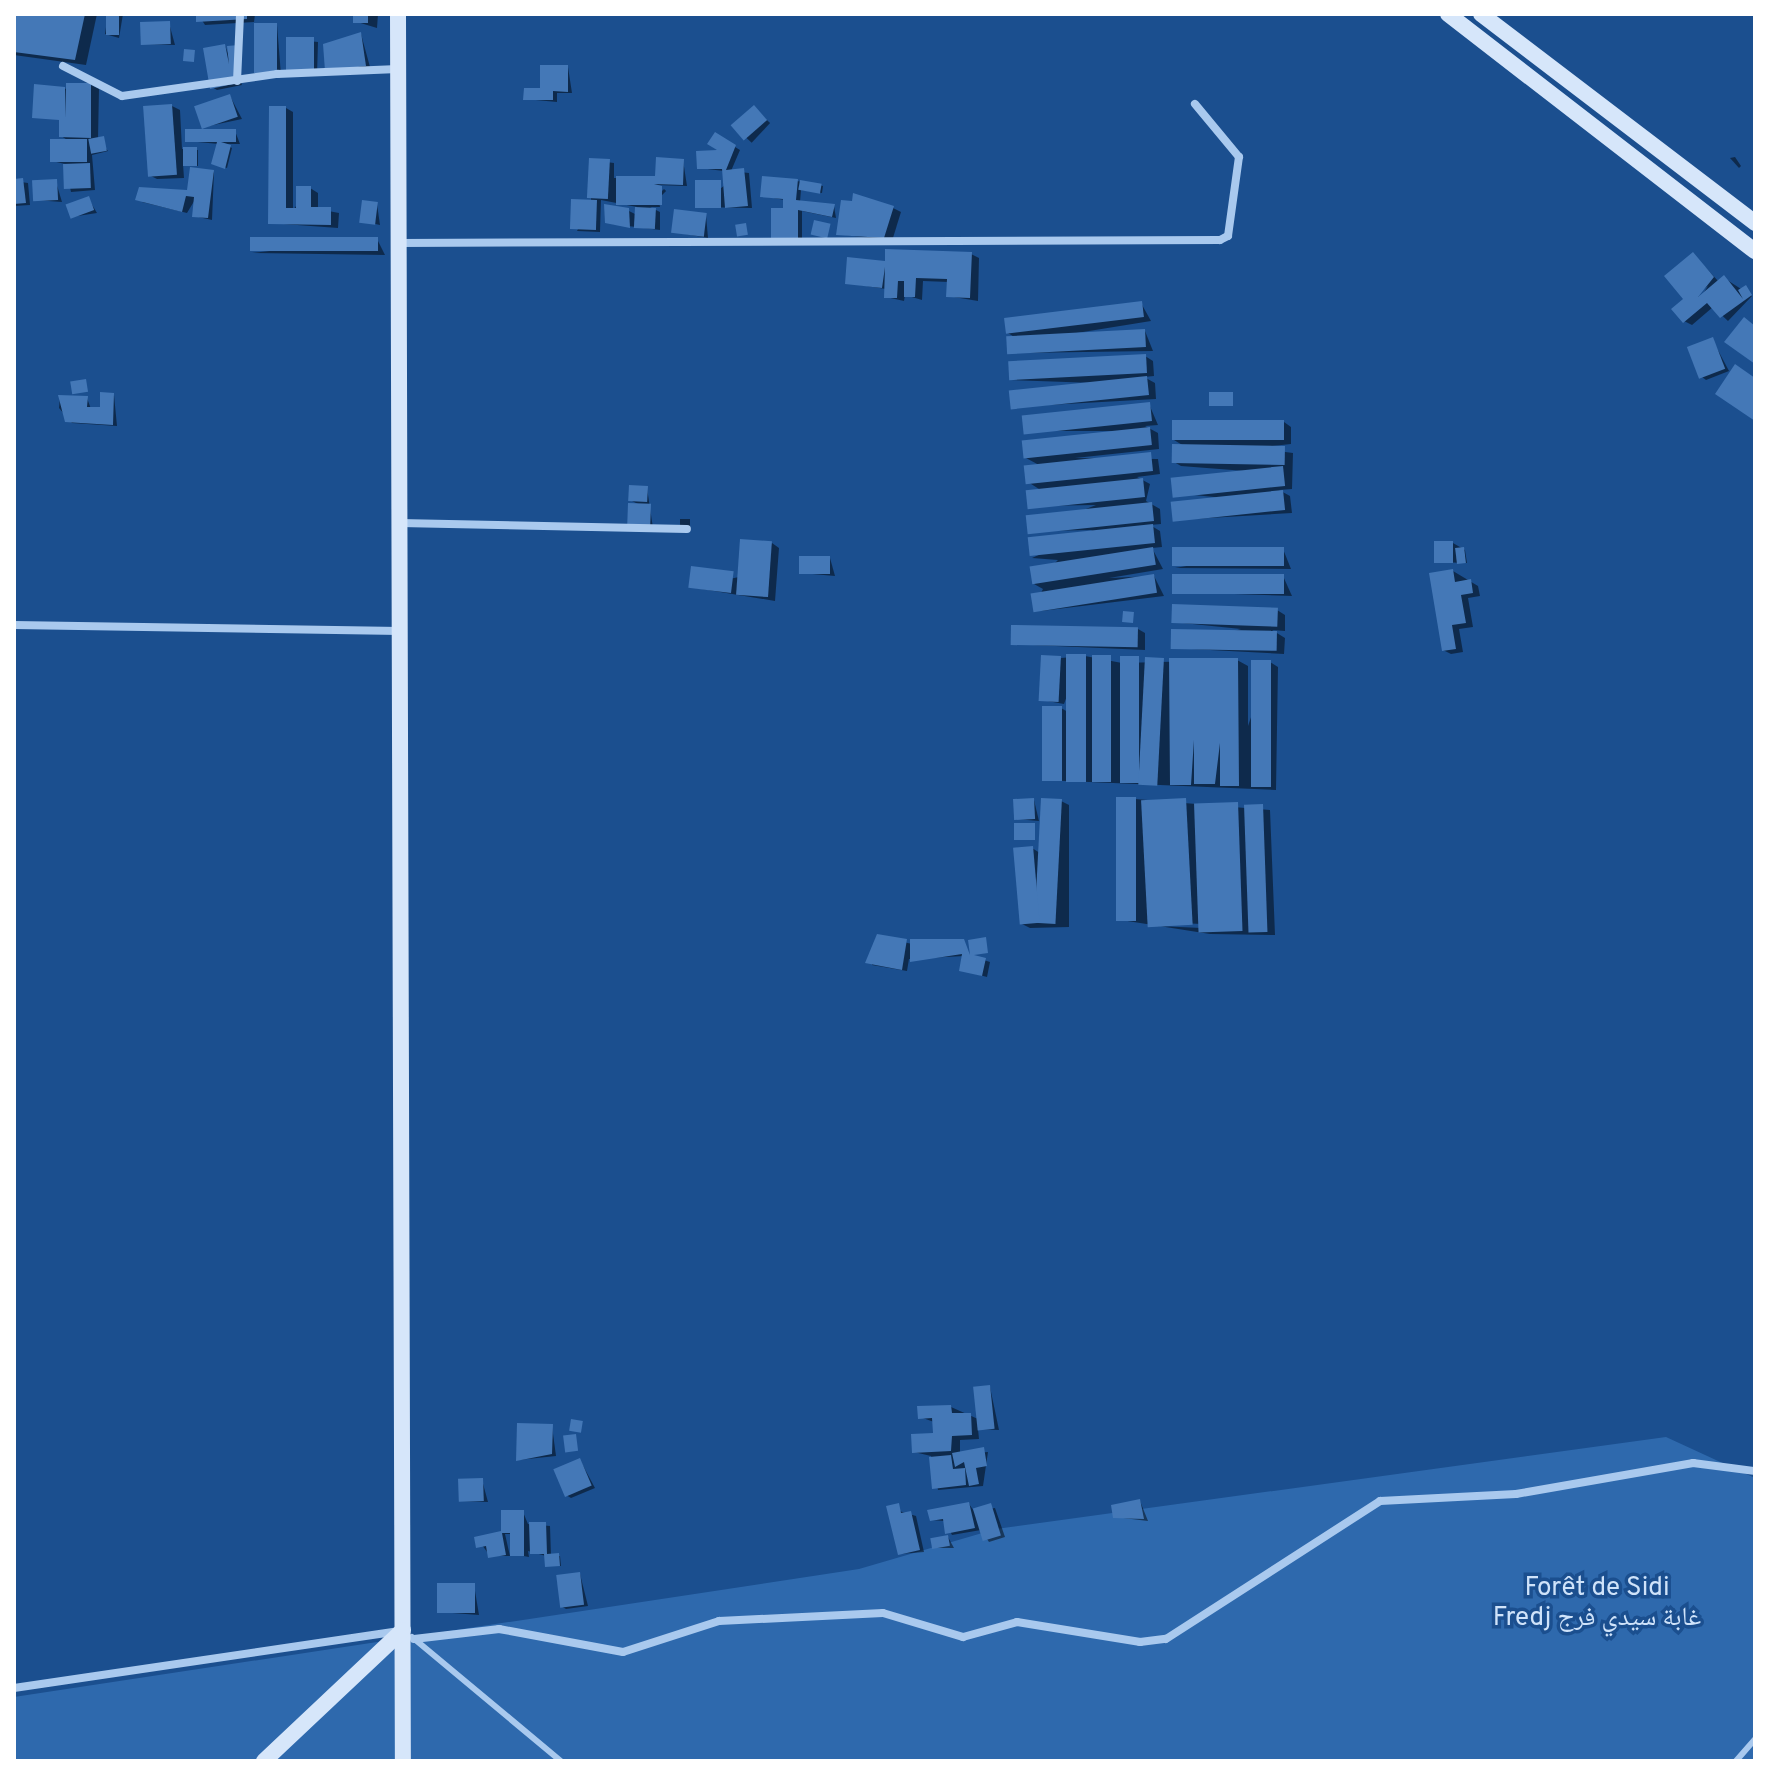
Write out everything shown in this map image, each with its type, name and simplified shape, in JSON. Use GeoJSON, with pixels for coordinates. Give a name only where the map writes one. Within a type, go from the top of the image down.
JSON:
{"type":"FeatureCollection","features":[{"type":"Feature","properties":{"kind":"main road"},"geometry":{"type":"LineString","coordinates":[[398,14],[408,1635],[403,1761]]}},
{"type":"Feature","properties":{"kind":"main road"},"geometry":{"type":"LineString","coordinates":[[1448,14],[1755,251]]}},
{"type":"Feature","properties":{"kind":"main road"},"geometry":{"type":"LineString","coordinates":[[1481,14],[1755,223]]}},
{"type":"Feature","properties":{"kind":"main road"},"geometry":{"type":"LineString","coordinates":[[264,1761],[408,1635]]}},
{"type":"Feature","properties":{"kind":"street"},"geometry":{"type":"LineString","coordinates":[[237,81],[240,14]]}},
{"type":"Feature","properties":{"kind":"street"},"geometry":{"type":"LineString","coordinates":[[63,66],[122,96],[237,81],[398,68]]}},
{"type":"Feature","properties":{"kind":"street"},"geometry":{"type":"LineString","coordinates":[[399,243],[1220,240],[1228,236],[1239,157],[1195,104]]}},
{"type":"Feature","properties":{"kind":"street"},"geometry":{"type":"LineString","coordinates":[[400,523],[687,529]]}},
{"type":"Feature","properties":{"kind":"street"},"geometry":{"type":"LineString","coordinates":[[14,625],[401,631]]}},
{"type":"Feature","properties":{"kind":"street"},"geometry":{"type":"LineString","coordinates":[[14,1688],[408,1635],[499,1629],[623,1652],[719,1621],[883,1613],[963,1637],[1017,1622],[1140,1642],[1166,1639],[1380,1501],[1516,1494],[1693,1463],[1755,1471]]}},
{"type":"Feature","properties":{"kind":"lane"},"geometry":{"type":"LineString","coordinates":[[408,1635],[561,1761]]}},
{"type":"Feature","properties":{"kind":"lane"},"geometry":{"type":"LineString","coordinates":[[1736,1761],[1755,1739]]}},
{"type":"Feature","properties":{"kind":"green space","name":"Forêt de Sidi Fredj غابة سيدي فرج"},"geometry":{"type":"Polygon","coordinates":[[[1666,1437],[1755,1478],[1755,1761],[14,1761],[14,1697],[859,1569],[996,1529],[1666,1437]]]}},
{"type":"Feature","properties":{"kind":"building"},"geometry":{"type":"Polygon","coordinates":[[[14,14],[85,14],[75,60],[14,52],[14,14]]]}},
{"type":"Feature","properties":{"kind":"building"},"geometry":{"type":"Polygon","coordinates":[[[106,14],[119,14],[119,35],[106,35],[106,14]]]}},
{"type":"Feature","properties":{"kind":"building"},"geometry":{"type":"Polygon","coordinates":[[[196,14],[247,14],[247,19],[196,22],[196,14]]]}},
{"type":"Feature","properties":{"kind":"building"},"geometry":{"type":"Polygon","coordinates":[[[353,14],[368,14],[368,23],[353,23],[353,14]]]}},
{"type":"Feature","properties":{"kind":"building"},"geometry":{"type":"Polygon","coordinates":[[[170,21],[171,44],[141,45],[140,22],[170,21]]]}},
{"type":"Feature","properties":{"kind":"building"},"geometry":{"type":"Polygon","coordinates":[[[254,23],[277,23],[277,73],[254,73],[254,23]]]}},
{"type":"Feature","properties":{"kind":"building"},"geometry":{"type":"Polygon","coordinates":[[[361,32],[366,66],[325,71],[323,44],[361,32]]]}},
{"type":"Feature","properties":{"kind":"building"},"geometry":{"type":"Polygon","coordinates":[[[286,37],[314,37],[314,72],[286,72],[286,37]]]}},
{"type":"Feature","properties":{"kind":"building"},"geometry":{"type":"Polygon","coordinates":[[[225,44],[229,64],[227,46],[239,45],[238,83],[210,89],[203,48],[225,44]]]}},
{"type":"Feature","properties":{"kind":"building"},"geometry":{"type":"Polygon","coordinates":[[[184,49],[195,50],[194,62],[183,61],[184,49]]]}},
{"type":"Feature","properties":{"kind":"building"},"geometry":{"type":"Polygon","coordinates":[[[540,65],[568,65],[568,92],[553,91],[553,100],[523,100],[524,88],[540,88],[540,65]]]}},
{"type":"Feature","properties":{"kind":"building"},"geometry":{"type":"Polygon","coordinates":[[[66,83],[91,83],[91,138],[59,137],[59,120],[32,118],[34,84],[65,87],[66,118],[66,83]]]}},
{"type":"Feature","properties":{"kind":"building"},"geometry":{"type":"Polygon","coordinates":[[[230,94],[238,117],[202,129],[194,106],[230,94]]]}},
{"type":"Feature","properties":{"kind":"building"},"geometry":{"type":"Polygon","coordinates":[[[172,104],[177,175],[148,177],[143,106],[172,104]]]}},
{"type":"Feature","properties":{"kind":"building"},"geometry":{"type":"Polygon","coordinates":[[[754,105],[767,120],[744,140],[731,125],[754,105]]]}},
{"type":"Feature","properties":{"kind":"building"},"geometry":{"type":"Polygon","coordinates":[[[269,106],[286,106],[286,208],[296,208],[296,186],[311,186],[311,207],[331,207],[331,225],[268,224],[269,106]]]}},
{"type":"Feature","properties":{"kind":"building"},"geometry":{"type":"Polygon","coordinates":[[[185,129],[236,129],[236,142],[221,142],[231,145],[225,169],[211,164],[217,142],[185,142],[185,129]]]}},
{"type":"Feature","properties":{"kind":"building"},"geometry":{"type":"Polygon","coordinates":[[[715,132],[736,145],[726,170],[744,168],[748,206],[725,208],[722,169],[697,169],[696,151],[717,150],[707,144],[715,132]]]}},
{"type":"Feature","properties":{"kind":"building"},"geometry":{"type":"Polygon","coordinates":[[[104,136],[107,151],[91,154],[88,139],[104,136]]]}},
{"type":"Feature","properties":{"kind":"building"},"geometry":{"type":"Polygon","coordinates":[[[50,139],[87,139],[87,162],[50,162],[50,139]]]}},
{"type":"Feature","properties":{"kind":"building"},"geometry":{"type":"Polygon","coordinates":[[[183,147],[197,147],[197,166],[183,166],[183,147]]]}},
{"type":"Feature","properties":{"kind":"building"},"geometry":{"type":"Polygon","coordinates":[[[656,157],[684,159],[683,185],[654,184],[662,186],[662,205],[616,205],[616,176],[655,176],[656,157]]]}},
{"type":"Feature","properties":{"kind":"building"},"geometry":{"type":"Polygon","coordinates":[[[589,158],[610,159],[608,199],[587,198],[589,158]]]}},
{"type":"Feature","properties":{"kind":"building"},"geometry":{"type":"Polygon","coordinates":[[[90,163],[91,188],[64,189],[63,164],[90,163]]]}},
{"type":"Feature","properties":{"kind":"building"},"geometry":{"type":"Polygon","coordinates":[[[190,167],[214,170],[208,218],[192,217],[194,197],[186,196],[182,212],[135,200],[139,187],[187,190],[190,167]]]}},
{"type":"Feature","properties":{"kind":"building"},"geometry":{"type":"Polygon","coordinates":[[[762,176],[798,179],[796,200],[835,204],[832,217],[798,210],[798,239],[771,239],[771,208],[783,208],[783,199],[760,197],[762,176]]]}},
{"type":"Feature","properties":{"kind":"building"},"geometry":{"type":"Polygon","coordinates":[[[23,178],[26,203],[14,204],[14,179],[23,178]]]}},
{"type":"Feature","properties":{"kind":"building"},"geometry":{"type":"Polygon","coordinates":[[[57,179],[58,200],[33,201],[32,180],[57,179]]]}},
{"type":"Feature","properties":{"kind":"building"},"geometry":{"type":"Polygon","coordinates":[[[695,180],[721,180],[721,208],[695,208],[695,180]]]}},
{"type":"Feature","properties":{"kind":"building"},"geometry":{"type":"Polygon","coordinates":[[[800,180],[822,184],[820,194],[798,190],[800,180]]]}},
{"type":"Feature","properties":{"kind":"building"},"geometry":{"type":"Polygon","coordinates":[[[853,193],[894,206],[884,238],[836,235],[841,200],[852,201],[853,193]]]}},
{"type":"Feature","properties":{"kind":"building"},"geometry":{"type":"Polygon","coordinates":[[[89,196],[94,210],[71,219],[66,205],[89,196]]]}},
{"type":"Feature","properties":{"kind":"building"},"geometry":{"type":"Polygon","coordinates":[[[571,199],[597,200],[596,230],[570,229],[571,199]]]}},
{"type":"Feature","properties":{"kind":"building"},"geometry":{"type":"Polygon","coordinates":[[[362,200],[378,202],[375,225],[359,223],[362,200]]]}},
{"type":"Feature","properties":{"kind":"building"},"geometry":{"type":"Polygon","coordinates":[[[604,204],[629,208],[630,228],[605,223],[604,204]]]}},
{"type":"Feature","properties":{"kind":"building"},"geometry":{"type":"Polygon","coordinates":[[[635,207],[656,208],[655,229],[634,228],[635,207]]]}},
{"type":"Feature","properties":{"kind":"building"},"geometry":{"type":"Polygon","coordinates":[[[674,209],[707,213],[704,237],[671,233],[674,209]]]}},
{"type":"Feature","properties":{"kind":"building"},"geometry":{"type":"Polygon","coordinates":[[[814,220],[831,224],[827,238],[811,235],[814,220]]]}},
{"type":"Feature","properties":{"kind":"building"},"geometry":{"type":"Polygon","coordinates":[[[746,223],[748,235],[737,237],[735,225],[746,223]]]}},
{"type":"Feature","properties":{"kind":"building"},"geometry":{"type":"Polygon","coordinates":[[[250,237],[378,237],[378,251],[250,251],[250,237]]]}},
{"type":"Feature","properties":{"kind":"building"},"geometry":{"type":"Polygon","coordinates":[[[885,249],[972,252],[970,298],[946,297],[947,279],[916,278],[915,297],[904,297],[904,281],[898,281],[897,298],[884,298],[885,267],[882,288],[845,284],[847,257],[885,261],[885,249]]]}},
{"type":"Feature","properties":{"kind":"building"},"geometry":{"type":"Polygon","coordinates":[[[1693,252],[1714,277],[1698,297],[1724,275],[1743,299],[1738,290],[1746,285],[1752,295],[1720,318],[1707,303],[1683,323],[1671,309],[1683,299],[1664,276],[1693,252]]]}},
{"type":"Feature","properties":{"kind":"building"},"geometry":{"type":"Polygon","coordinates":[[[1142,301],[1144,317],[1006,334],[1004,318],[1142,301]]]}},
{"type":"Feature","properties":{"kind":"building"},"geometry":{"type":"Polygon","coordinates":[[[1744,317],[1755,326],[1755,364],[1724,342],[1744,317]]]}},
{"type":"Feature","properties":{"kind":"building"},"geometry":{"type":"Polygon","coordinates":[[[1145,329],[1146,347],[1007,354],[1006,336],[1145,329]]]}},
{"type":"Feature","properties":{"kind":"building"},"geometry":{"type":"Polygon","coordinates":[[[1713,337],[1725,369],[1699,379],[1687,347],[1713,337]]]}},
{"type":"Feature","properties":{"kind":"building"},"geometry":{"type":"Polygon","coordinates":[[[1146,354],[1147,373],[1009,380],[1008,361],[1146,354]]]}},
{"type":"Feature","properties":{"kind":"building"},"geometry":{"type":"Polygon","coordinates":[[[1735,364],[1755,378],[1755,421],[1715,394],[1735,364]]]}},
{"type":"Feature","properties":{"kind":"building"},"geometry":{"type":"Polygon","coordinates":[[[1147,376],[1149,395],[1011,409],[1009,391],[1147,376]]]}},
{"type":"Feature","properties":{"kind":"building"},"geometry":{"type":"Polygon","coordinates":[[[86,379],[88,392],[72,394],[70,382],[86,379]]]}},
{"type":"Feature","properties":{"kind":"building"},"geometry":{"type":"Polygon","coordinates":[[[100,392],[114,393],[113,425],[65,422],[58,395],[88,396],[87,407],[100,407],[100,392]]]}},
{"type":"Feature","properties":{"kind":"building"},"geometry":{"type":"Polygon","coordinates":[[[1209,392],[1233,392],[1233,406],[1209,406],[1209,392]]]}},
{"type":"Feature","properties":{"kind":"building"},"geometry":{"type":"Polygon","coordinates":[[[1150,402],[1152,421],[1024,434],[1022,415],[1150,402]]]}},
{"type":"Feature","properties":{"kind":"building"},"geometry":{"type":"Polygon","coordinates":[[[1172,420],[1284,420],[1284,440],[1172,440],[1172,420]]]}},
{"type":"Feature","properties":{"kind":"building"},"geometry":{"type":"Polygon","coordinates":[[[1150,427],[1152,445],[1024,458],[1022,440],[1150,427]]]}},
{"type":"Feature","properties":{"kind":"building"},"geometry":{"type":"Polygon","coordinates":[[[1172,444],[1285,446],[1285,465],[1172,463],[1172,444]]]}},
{"type":"Feature","properties":{"kind":"building"},"geometry":{"type":"Polygon","coordinates":[[[1151,452],[1153,471],[1026,484],[1024,465],[1151,452]]]}},
{"type":"Feature","properties":{"kind":"building"},"geometry":{"type":"Polygon","coordinates":[[[1283,466],[1285,486],[1173,498],[1171,478],[1283,466]]]}},
{"type":"Feature","properties":{"kind":"building"},"geometry":{"type":"Polygon","coordinates":[[[1143,478],[1145,497],[1028,509],[1026,490],[1143,478]]]}},
{"type":"Feature","properties":{"kind":"building"},"geometry":{"type":"Polygon","coordinates":[[[629,485],[648,486],[647,502],[628,501],[629,485]]]}},
{"type":"Feature","properties":{"kind":"building"},"geometry":{"type":"Polygon","coordinates":[[[1283,490],[1285,510],[1173,522],[1171,502],[1283,490]]]}},
{"type":"Feature","properties":{"kind":"building"},"geometry":{"type":"Polygon","coordinates":[[[1152,502],[1154,521],[1028,534],[1026,515],[1152,502]]]}},
{"type":"Feature","properties":{"kind":"building"},"geometry":{"type":"Polygon","coordinates":[[[628,503],[651,504],[650,526],[627,525],[628,503]]]}},
{"type":"Feature","properties":{"kind":"building"},"geometry":{"type":"Polygon","coordinates":[[[1153,524],[1155,543],[1030,556],[1028,537],[1153,524]]]}},
{"type":"Feature","properties":{"kind":"building"},"geometry":{"type":"Polygon","coordinates":[[[740,539],[772,541],[768,597],[736,595],[740,539]]]}},
{"type":"Feature","properties":{"kind":"building"},"geometry":{"type":"Polygon","coordinates":[[[1434,541],[1453,541],[1453,563],[1434,563],[1434,541]]]}},
{"type":"Feature","properties":{"kind":"building"},"geometry":{"type":"Polygon","coordinates":[[[1153,547],[1156,565],[1032,584],[1030,567],[1153,547]]]}},
{"type":"Feature","properties":{"kind":"building"},"geometry":{"type":"Polygon","coordinates":[[[1172,547],[1284,547],[1284,566],[1172,566],[1172,547]]]}},
{"type":"Feature","properties":{"kind":"building"},"geometry":{"type":"Polygon","coordinates":[[[1464,547],[1466,563],[1457,564],[1455,548],[1464,547]]]}},
{"type":"Feature","properties":{"kind":"building"},"geometry":{"type":"Polygon","coordinates":[[[799,556],[830,556],[830,574],[799,574],[799,556]]]}},
{"type":"Feature","properties":{"kind":"building"},"geometry":{"type":"Polygon","coordinates":[[[691,566],[734,571],[731,593],[688,588],[691,566]]]}},
{"type":"Feature","properties":{"kind":"building"},"geometry":{"type":"Polygon","coordinates":[[[1453,569],[1455,582],[1471,579],[1473,593],[1461,595],[1466,623],[1452,625],[1456,649],[1442,651],[1429,573],[1453,569]]]}},
{"type":"Feature","properties":{"kind":"building"},"geometry":{"type":"Polygon","coordinates":[[[1154,574],[1157,593],[1034,612],[1031,594],[1154,574]]]}},
{"type":"Feature","properties":{"kind":"building"},"geometry":{"type":"Polygon","coordinates":[[[1172,574],[1284,574],[1284,594],[1172,594],[1172,574]]]}},
{"type":"Feature","properties":{"kind":"building"},"geometry":{"type":"Polygon","coordinates":[[[1172,604],[1278,608],[1277,627],[1171,623],[1172,604]]]}},
{"type":"Feature","properties":{"kind":"building"},"geometry":{"type":"Polygon","coordinates":[[[1123,611],[1134,612],[1133,623],[1122,622],[1123,611]]]}},
{"type":"Feature","properties":{"kind":"building"},"geometry":{"type":"Polygon","coordinates":[[[1011,625],[1138,627],[1138,647],[1011,645],[1011,625]]]}},
{"type":"Feature","properties":{"kind":"building"},"geometry":{"type":"Polygon","coordinates":[[[1171,629],[1277,631],[1277,651],[1171,649],[1171,629]]]}},
{"type":"Feature","properties":{"kind":"building"},"geometry":{"type":"Polygon","coordinates":[[[1066,654],[1086,654],[1086,782],[1066,782],[1066,654]]]}},
{"type":"Feature","properties":{"kind":"building"},"geometry":{"type":"Polygon","coordinates":[[[1041,655],[1061,656],[1059,702],[1039,701],[1041,655]]]}},
{"type":"Feature","properties":{"kind":"building"},"geometry":{"type":"Polygon","coordinates":[[[1092,655],[1111,655],[1111,782],[1092,782],[1092,655]]]}},
{"type":"Feature","properties":{"kind":"building"},"geometry":{"type":"Polygon","coordinates":[[[1120,656],[1139,656],[1139,783],[1120,783],[1120,656]]]}},
{"type":"Feature","properties":{"kind":"building"},"geometry":{"type":"Polygon","coordinates":[[[1145,657],[1164,658],[1157,786],[1138,785],[1145,657]]]}},
{"type":"Feature","properties":{"kind":"building"},"geometry":{"type":"Polygon","coordinates":[[[1169,658],[1238,658],[1239,786],[1220,786],[1220,743],[1215,784],[1194,784],[1194,740],[1191,785],[1170,785],[1169,658]]]}},
{"type":"Feature","properties":{"kind":"building"},"geometry":{"type":"Polygon","coordinates":[[[1251,660],[1271,660],[1271,787],[1251,787],[1251,660]]]}},
{"type":"Feature","properties":{"kind":"building"},"geometry":{"type":"Polygon","coordinates":[[[1042,706],[1062,706],[1062,781],[1042,781],[1042,706]]]}},
{"type":"Feature","properties":{"kind":"building"},"geometry":{"type":"Polygon","coordinates":[[[1116,797],[1136,797],[1136,921],[1116,921],[1116,797]]]}},
{"type":"Feature","properties":{"kind":"building"},"geometry":{"type":"Polygon","coordinates":[[[1034,798],[1035,819],[1014,820],[1013,799],[1034,798]]]}},
{"type":"Feature","properties":{"kind":"building"},"geometry":{"type":"Polygon","coordinates":[[[1041,798],[1062,799],[1055,924],[1034,923],[1041,798]]]}},
{"type":"Feature","properties":{"kind":"building"},"geometry":{"type":"Polygon","coordinates":[[[1186,798],[1193,925],[1148,927],[1141,800],[1186,798]]]}},
{"type":"Feature","properties":{"kind":"building"},"geometry":{"type":"Polygon","coordinates":[[[1238,802],[1243,931],[1199,932],[1194,804],[1238,802]]]}},
{"type":"Feature","properties":{"kind":"building"},"geometry":{"type":"Polygon","coordinates":[[[1263,804],[1267,932],[1248,933],[1244,805],[1263,804]]]}},
{"type":"Feature","properties":{"kind":"building"},"geometry":{"type":"Polygon","coordinates":[[[1014,823],[1035,823],[1035,840],[1014,840],[1014,823]]]}},
{"type":"Feature","properties":{"kind":"building"},"geometry":{"type":"Polygon","coordinates":[[[1033,846],[1040,923],[1020,924],[1013,848],[1033,846]]]}},
{"type":"Feature","properties":{"kind":"building"},"geometry":{"type":"Polygon","coordinates":[[[877,934],[907,939],[902,970],[865,963],[877,934]]]}},
{"type":"Feature","properties":{"kind":"building"},"geometry":{"type":"Polygon","coordinates":[[[986,937],[988,953],[974,955],[986,958],[982,976],[959,971],[962,954],[910,962],[910,939],[964,939],[970,955],[968,940],[986,937]]]}},
{"type":"Feature","properties":{"kind":"building"},"geometry":{"type":"Polygon","coordinates":[[[990,1385],[995,1429],[978,1431],[973,1387],[990,1385]]]}},
{"type":"Feature","properties":{"kind":"building"},"geometry":{"type":"Polygon","coordinates":[[[951,1405],[952,1413],[971,1413],[972,1435],[952,1436],[951,1451],[912,1453],[911,1434],[933,1433],[932,1418],[918,1419],[917,1406],[951,1405]]]}},
{"type":"Feature","properties":{"kind":"building"},"geometry":{"type":"Polygon","coordinates":[[[571,1419],[583,1421],[581,1433],[569,1431],[571,1419]]]}},
{"type":"Feature","properties":{"kind":"building"},"geometry":{"type":"Polygon","coordinates":[[[517,1423],[553,1424],[552,1454],[516,1461],[517,1423]]]}},
{"type":"Feature","properties":{"kind":"building"},"geometry":{"type":"Polygon","coordinates":[[[576,1434],[578,1451],[565,1452],[563,1436],[576,1434]]]}},
{"type":"Feature","properties":{"kind":"building"},"geometry":{"type":"Polygon","coordinates":[[[984,1447],[987,1466],[976,1468],[979,1484],[969,1486],[964,1462],[955,1467],[952,1453],[984,1447]]]}},
{"type":"Feature","properties":{"kind":"building"},"geometry":{"type":"Polygon","coordinates":[[[951,1455],[953,1469],[965,1468],[966,1485],[932,1489],[929,1457],[951,1455]]]}},
{"type":"Feature","properties":{"kind":"building"},"geometry":{"type":"Polygon","coordinates":[[[580,1458],[592,1486],[565,1497],[553,1469],[580,1458]]]}},
{"type":"Feature","properties":{"kind":"building"},"geometry":{"type":"Polygon","coordinates":[[[483,1478],[484,1501],[459,1502],[458,1479],[483,1478]]]}},
{"type":"Feature","properties":{"kind":"building"},"geometry":{"type":"Polygon","coordinates":[[[1140,1499],[1144,1519],[1113,1518],[1111,1505],[1140,1499]]]}},
{"type":"Feature","properties":{"kind":"building"},"geometry":{"type":"Polygon","coordinates":[[[969,1502],[975,1528],[945,1534],[943,1519],[930,1521],[927,1510],[969,1502]]]}},
{"type":"Feature","properties":{"kind":"building"},"geometry":{"type":"Polygon","coordinates":[[[899,1503],[901,1513],[911,1511],[920,1550],[898,1555],[886,1506],[899,1503]]]}},
{"type":"Feature","properties":{"kind":"building"},"geometry":{"type":"Polygon","coordinates":[[[991,1503],[1001,1536],[983,1541],[973,1509],[991,1503]]]}},
{"type":"Feature","properties":{"kind":"building"},"geometry":{"type":"Polygon","coordinates":[[[501,1510],[524,1510],[524,1556],[510,1556],[510,1533],[502,1533],[506,1555],[488,1558],[486,1546],[476,1548],[474,1537],[501,1531],[501,1510]]]}},
{"type":"Feature","properties":{"kind":"building"},"geometry":{"type":"Polygon","coordinates":[[[529,1522],[546,1522],[547,1554],[559,1553],[560,1566],[545,1567],[544,1554],[530,1554],[529,1522]]]}},
{"type":"Feature","properties":{"kind":"building"},"geometry":{"type":"Polygon","coordinates":[[[948,1535],[950,1546],[932,1549],[930,1538],[948,1535]]]}},
{"type":"Feature","properties":{"kind":"building"},"geometry":{"type":"Polygon","coordinates":[[[580,1572],[584,1605],[560,1608],[556,1575],[580,1572]]]}},
{"type":"Feature","properties":{"kind":"building"},"geometry":{"type":"Polygon","coordinates":[[[437,1583],[475,1583],[475,1613],[437,1613],[437,1583]]]}}]}
